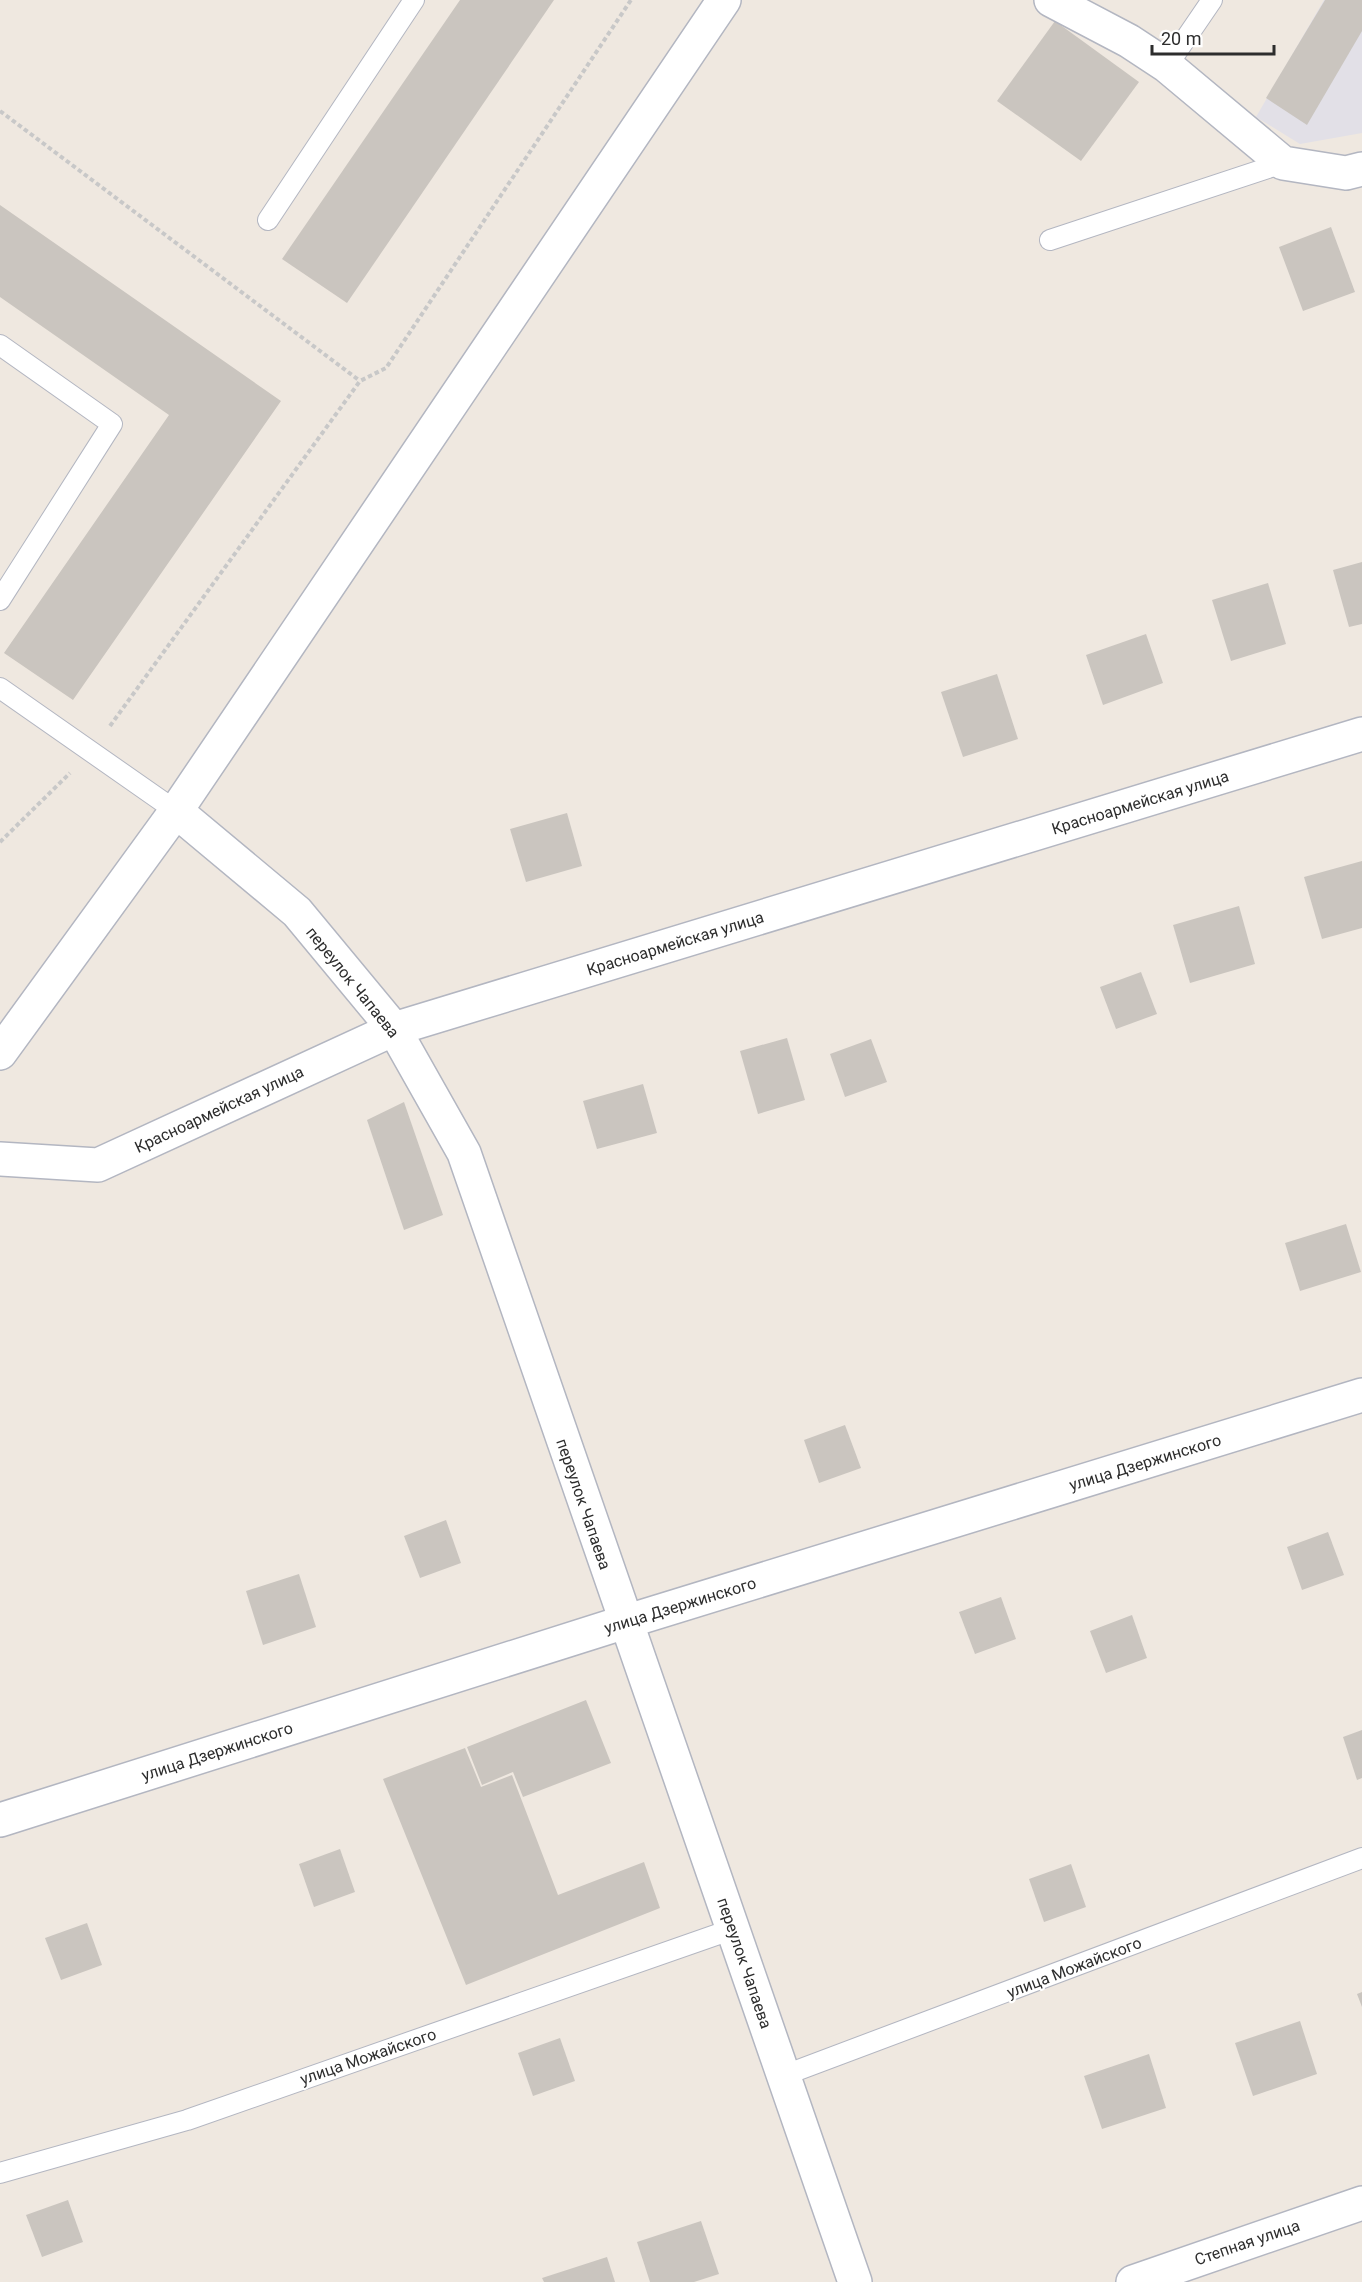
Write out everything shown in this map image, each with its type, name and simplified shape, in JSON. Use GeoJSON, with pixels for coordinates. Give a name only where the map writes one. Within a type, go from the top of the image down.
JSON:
{"type":"FeatureCollection","features":[{"type":"Feature","properties":{"kind":"street"},"geometry":{"type":"LineString","coordinates":[[0,1053],[176,811],[724,0]]}},
{"type":"Feature","properties":{"kind":"street"},"geometry":{"type":"LineString","coordinates":[[1051,0],[1129,41],[1167,66],[1283,163],[1346,173],[1362,169]]}},
{"type":"Feature","properties":{"kind":"street","name":"Красноармейская улица"},"geometry":{"type":"LineString","coordinates":[[0,1159],[98,1165],[394,1029],[1362,734]]}},
{"type":"Feature","properties":{"kind":"street","name":"переулок Чапаева"},"geometry":{"type":"LineString","coordinates":[[176,811],[297,912],[394,1029],[464,1153],[855,2282]]}},
{"type":"Feature","properties":{"kind":"street","name":"улица Дзержинского"},"geometry":{"type":"LineString","coordinates":[[0,1820],[625,1622],[1362,1395]]}},
{"type":"Feature","properties":{"kind":"street","name":"Степная улица"},"geometry":{"type":"LineString","coordinates":[[1132,2282],[1362,2203]]}},
{"type":"Feature","properties":{"kind":"lane"},"geometry":{"type":"LineString","coordinates":[[268,220],[414,0]]}},
{"type":"Feature","properties":{"kind":"lane"},"geometry":{"type":"LineString","coordinates":[[1167,66],[1212,0]]}},
{"type":"Feature","properties":{"kind":"lane"},"geometry":{"type":"LineString","coordinates":[[1050,240],[1283,163]]}},
{"type":"Feature","properties":{"kind":"lane"},"geometry":{"type":"LineString","coordinates":[[0,345],[112,424],[0,600]]}},
{"type":"Feature","properties":{"kind":"lane"},"geometry":{"type":"LineString","coordinates":[[0,688],[176,811]]}},
{"type":"Feature","properties":{"kind":"lane","name":"улица Можайского"},"geometry":{"type":"LineString","coordinates":[[785,2075],[1362,1858]]}},
{"type":"Feature","properties":{"kind":"lane","name":"улица Можайского"},"geometry":{"type":"LineString","coordinates":[[0,2173],[187,2120],[734,1929]]}},
{"type":"Feature","properties":{"kind":"path"},"geometry":{"type":"LineString","coordinates":[[0,842],[90,753],[360,381],[386,368],[631,0]]}},
{"type":"Feature","properties":{"kind":"path"},"geometry":{"type":"LineString","coordinates":[[0,111],[360,381]]}},
{"type":"Feature","properties":{"kind":"shaded area"},"geometry":{"type":"Polygon","coordinates":[[[1324,0],[1362,0],[1362,133],[1300,144],[1256,117],[1324,0]]]}},
{"type":"Feature","properties":{"kind":"building"},"geometry":{"type":"Polygon","coordinates":[[[460,0],[554,0],[347,303],[282,259],[460,0]]]}},
{"type":"Feature","properties":{"kind":"building"},"geometry":{"type":"Polygon","coordinates":[[[1325,0],[1362,0],[1362,31],[1307,125],[1266,98],[1325,0]]]}},
{"type":"Feature","properties":{"kind":"building"},"geometry":{"type":"Polygon","coordinates":[[[1055,21],[1139,82],[1081,161],[997,101],[1055,21]]]}},
{"type":"Feature","properties":{"kind":"building"},"geometry":{"type":"Polygon","coordinates":[[[0,205],[281,401],[73,700],[4,653],[169,415],[0,297],[0,205]]]}},
{"type":"Feature","properties":{"kind":"building"},"geometry":{"type":"Polygon","coordinates":[[[1331,227],[1355,292],[1303,311],[1279,247],[1331,227]]]}},
{"type":"Feature","properties":{"kind":"building"},"geometry":{"type":"Polygon","coordinates":[[[1362,562],[1362,624],[1349,627],[1333,570],[1362,562]]]}},
{"type":"Feature","properties":{"kind":"building"},"geometry":{"type":"Polygon","coordinates":[[[1268,583],[1286,644],[1231,661],[1212,600],[1268,583]]]}},
{"type":"Feature","properties":{"kind":"building"},"geometry":{"type":"Polygon","coordinates":[[[1146,634],[1163,683],[1103,705],[1086,655],[1146,634]]]}},
{"type":"Feature","properties":{"kind":"building"},"geometry":{"type":"Polygon","coordinates":[[[997,674],[1018,739],[963,757],[941,692],[997,674]]]}},
{"type":"Feature","properties":{"kind":"building"},"geometry":{"type":"Polygon","coordinates":[[[567,813],[582,866],[526,882],[510,829],[567,813]]]}},
{"type":"Feature","properties":{"kind":"building"},"geometry":{"type":"Polygon","coordinates":[[[1362,861],[1362,928],[1322,939],[1304,877],[1362,861]]]}},
{"type":"Feature","properties":{"kind":"building"},"geometry":{"type":"Polygon","coordinates":[[[1239,906],[1255,964],[1190,983],[1173,925],[1239,906]]]}},
{"type":"Feature","properties":{"kind":"building"},"geometry":{"type":"Polygon","coordinates":[[[1141,972],[1157,1014],[1116,1029],[1100,987],[1141,972]]]}},
{"type":"Feature","properties":{"kind":"building"},"geometry":{"type":"Polygon","coordinates":[[[787,1038],[805,1100],[758,1114],[740,1051],[787,1038]]]}},
{"type":"Feature","properties":{"kind":"building"},"geometry":{"type":"Polygon","coordinates":[[[871,1039],[887,1082],[845,1097],[830,1054],[871,1039]]]}},
{"type":"Feature","properties":{"kind":"building"},"geometry":{"type":"Polygon","coordinates":[[[643,1084],[657,1133],[597,1149],[583,1101],[643,1084]]]}},
{"type":"Feature","properties":{"kind":"building"},"geometry":{"type":"Polygon","coordinates":[[[404,1102],[443,1215],[404,1230],[367,1120],[404,1102]]]}},
{"type":"Feature","properties":{"kind":"building"},"geometry":{"type":"Polygon","coordinates":[[[1346,1224],[1361,1272],[1300,1291],[1285,1243],[1346,1224]]]}},
{"type":"Feature","properties":{"kind":"building"},"geometry":{"type":"Polygon","coordinates":[[[845,1425],[861,1468],[819,1483],[804,1440],[845,1425]]]}},
{"type":"Feature","properties":{"kind":"building"},"geometry":{"type":"Polygon","coordinates":[[[446,1520],[461,1563],[420,1578],[404,1536],[446,1520]]]}},
{"type":"Feature","properties":{"kind":"building"},"geometry":{"type":"Polygon","coordinates":[[[1328,1532],[1344,1575],[1302,1590],[1287,1547],[1328,1532]]]}},
{"type":"Feature","properties":{"kind":"building"},"geometry":{"type":"Polygon","coordinates":[[[299,1574],[316,1627],[263,1645],[246,1591],[299,1574]]]}},
{"type":"Feature","properties":{"kind":"building"},"geometry":{"type":"Polygon","coordinates":[[[1001,1597],[1016,1639],[975,1654],[959,1612],[1001,1597]]]}},
{"type":"Feature","properties":{"kind":"building"},"geometry":{"type":"Polygon","coordinates":[[[1132,1615],[1147,1658],[1106,1673],[1090,1631],[1132,1615]]]}},
{"type":"Feature","properties":{"kind":"building"},"geometry":{"type":"Polygon","coordinates":[[[586,1700],[611,1763],[523,1797],[513,1772],[482,1785],[467,1747],[586,1700]]]}},
{"type":"Feature","properties":{"kind":"building"},"geometry":{"type":"Polygon","coordinates":[[[1362,1730],[1362,1778],[1357,1780],[1343,1737],[1362,1730]]]}},
{"type":"Feature","properties":{"kind":"building"},"geometry":{"type":"Polygon","coordinates":[[[465,1748],[481,1787],[512,1775],[558,1895],[644,1862],[660,1908],[466,1985],[383,1779],[465,1748]]]}},
{"type":"Feature","properties":{"kind":"building"},"geometry":{"type":"Polygon","coordinates":[[[340,1849],[355,1892],[314,1907],[299,1864],[340,1849]]]}},
{"type":"Feature","properties":{"kind":"building"},"geometry":{"type":"Polygon","coordinates":[[[1071,1864],[1086,1907],[1044,1922],[1029,1879],[1071,1864]]]}},
{"type":"Feature","properties":{"kind":"building"},"geometry":{"type":"Polygon","coordinates":[[[87,1923],[102,1965],[61,1980],[45,1938],[87,1923]]]}},
{"type":"Feature","properties":{"kind":"building"},"geometry":{"type":"Polygon","coordinates":[[[1362,1992],[1362,2007],[1357,1994],[1362,1992]]]}},
{"type":"Feature","properties":{"kind":"building"},"geometry":{"type":"Polygon","coordinates":[[[1300,2021],[1317,2074],[1253,2096],[1235,2043],[1300,2021]]]}},
{"type":"Feature","properties":{"kind":"building"},"geometry":{"type":"Polygon","coordinates":[[[560,2038],[575,2081],[533,2096],[518,2053],[560,2038]]]}},
{"type":"Feature","properties":{"kind":"building"},"geometry":{"type":"Polygon","coordinates":[[[1149,2054],[1166,2108],[1102,2129],[1084,2076],[1149,2054]]]}},
{"type":"Feature","properties":{"kind":"building"},"geometry":{"type":"Polygon","coordinates":[[[68,2200],[83,2242],[42,2257],[26,2215],[68,2200]]]}},
{"type":"Feature","properties":{"kind":"building"},"geometry":{"type":"Polygon","coordinates":[[[701,2221],[719,2274],[694,2282],[650,2282],[637,2242],[701,2221]]]}},
{"type":"Feature","properties":{"kind":"building"},"geometry":{"type":"Polygon","coordinates":[[[607,2257],[615,2282],[544,2282],[542,2278],[607,2257]]]}}]}
